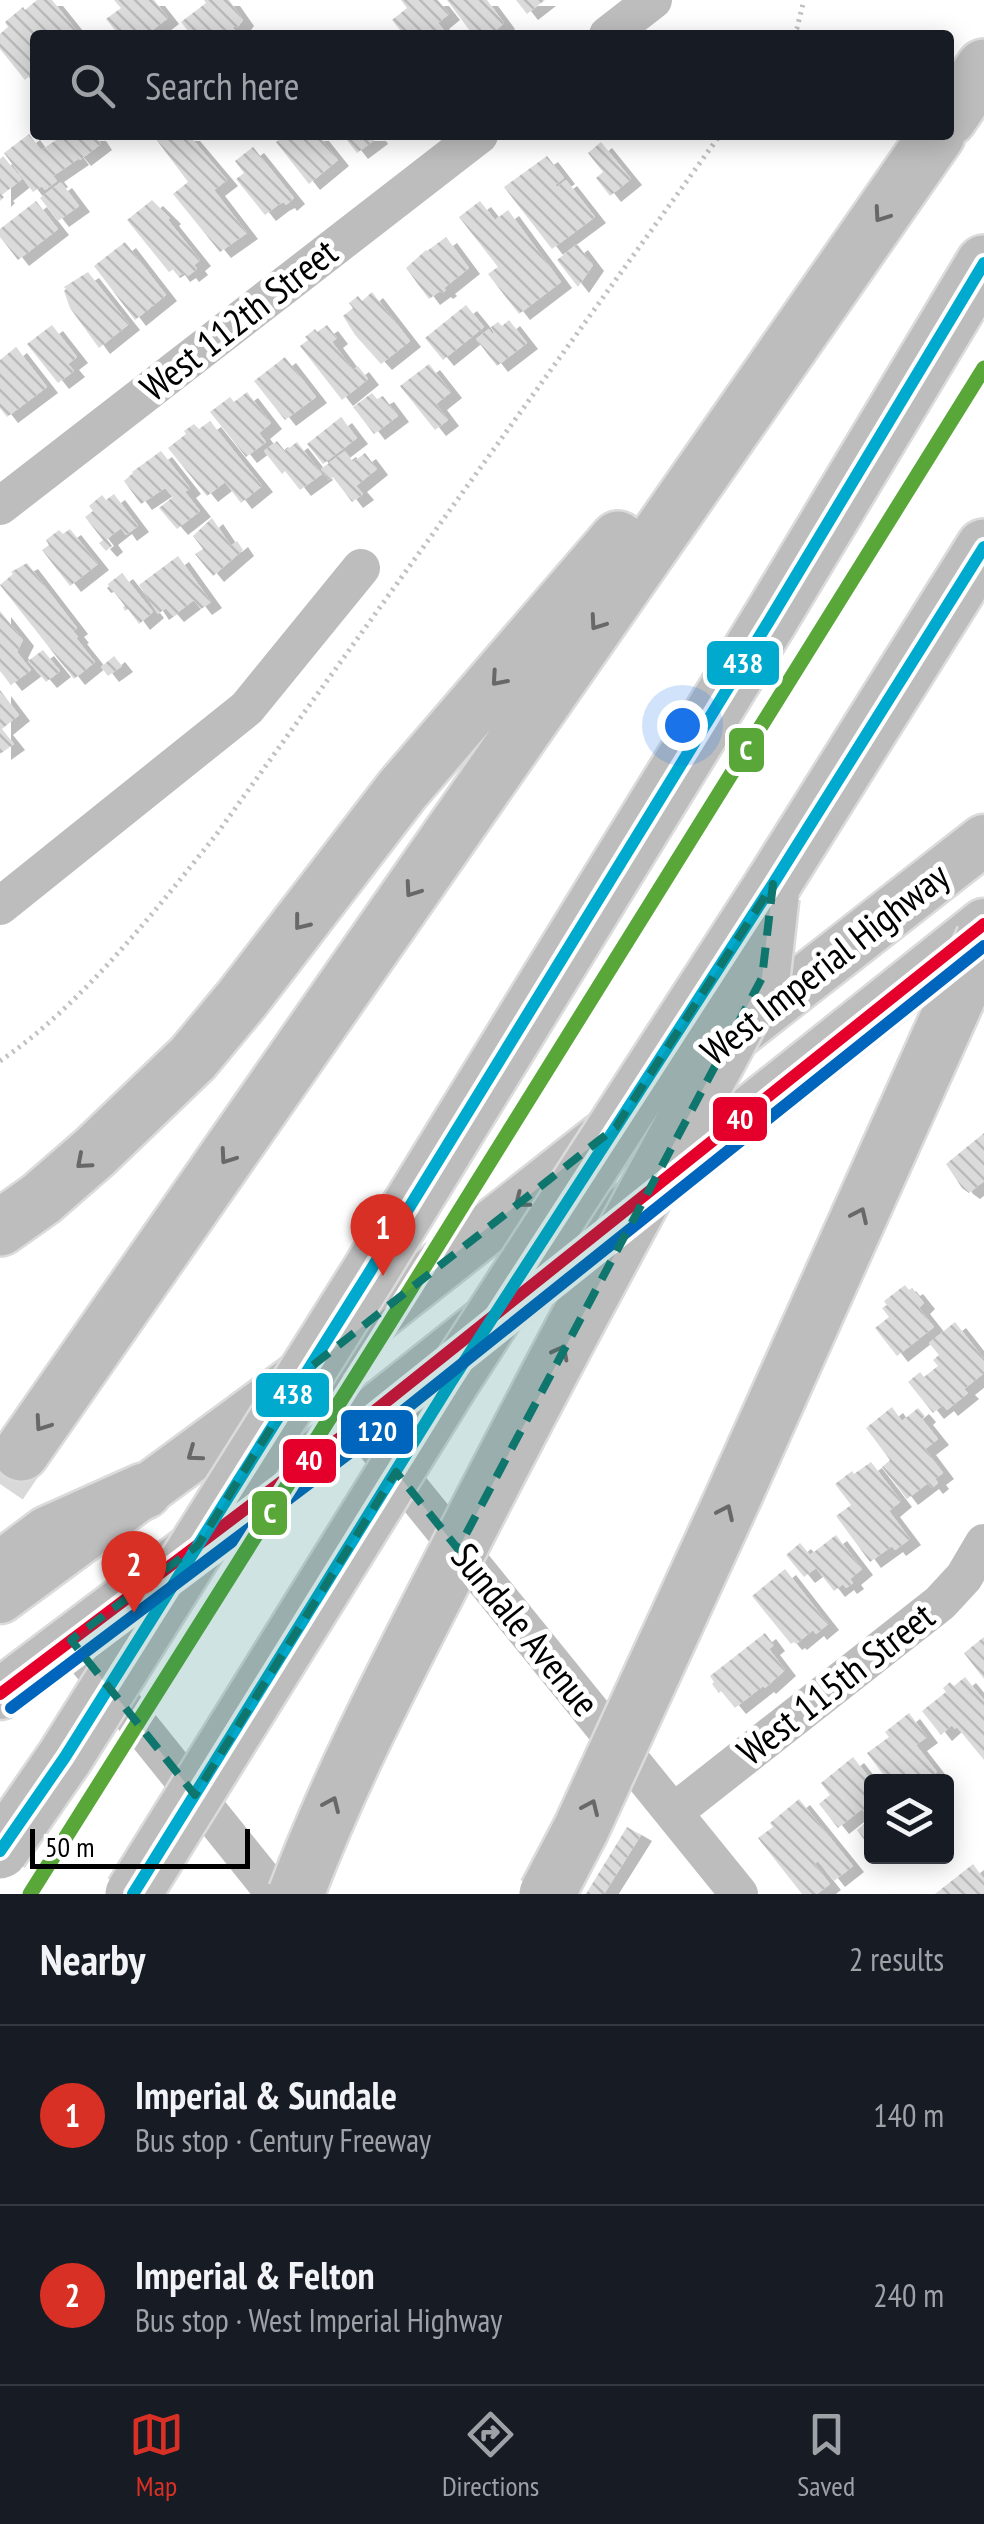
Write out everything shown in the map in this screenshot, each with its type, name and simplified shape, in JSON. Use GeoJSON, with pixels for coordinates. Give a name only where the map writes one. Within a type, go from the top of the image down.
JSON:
{"type":"FeatureCollection","features":[{"type":"Feature","properties":{"kind":"highway"},"geometry":{"type":"LineString","coordinates":[[21,1454],[933,140]]}},
{"type":"Feature","properties":{"kind":"highway"},"geometry":{"type":"LineString","coordinates":[[0,1850],[65,1757],[358,1289],[770,621],[984,264]]}},
{"type":"Feature","properties":{"kind":"highway"},"geometry":{"type":"LineString","coordinates":[[0,1228],[81,1164],[193,1058],[403,789],[813,313]]}},
{"type":"Feature","properties":{"kind":"highway"},"geometry":{"type":"LineString","coordinates":[[133,1894],[451,1382],[773,884],[984,546]]}},
{"type":"Feature","properties":{"kind":"highway"},"geometry":{"type":"LineString","coordinates":[[296,1894],[355,1752],[515,1438],[762,978],[773,884]]}},
{"type":"Feature","properties":{"kind":"highway"},"geometry":{"type":"LineString","coordinates":[[547,1894],[581,1829],[732,1500],[984,938]]}},
{"type":"Feature","properties":{"kind":"highway"},"geometry":{"type":"LineString","coordinates":[[0,1570],[48,1534],[144,1491]]}},
{"type":"Feature","properties":{"kind":"main road","name":"West Imperial Highway"},"geometry":{"type":"LineString","coordinates":[[0,1598],[312,1366],[984,840]]}},
{"type":"Feature","properties":{"kind":"main road","name":"West Imperial Highway"},"geometry":{"type":"LineString","coordinates":[[0,1694],[357,1425],[984,924]]}},
{"type":"Feature","properties":{"kind":"street"},"geometry":{"type":"LineString","coordinates":[[614,30],[653,0]]}},
{"type":"Feature","properties":{"kind":"street","name":"West 112th Street"},"geometry":{"type":"LineString","coordinates":[[0,506],[472,140]]}},
{"type":"Feature","properties":{"kind":"street"},"geometry":{"type":"LineString","coordinates":[[0,906],[247,708],[362,568]]}},
{"type":"Feature","properties":{"kind":"street","name":"Sundale Avenue"},"geometry":{"type":"LineString","coordinates":[[312,1366],[739,1894]]}},
{"type":"Feature","properties":{"kind":"street","name":"West 115th Street"},"geometry":{"type":"LineString","coordinates":[[674,1812],[940,1603],[964,1577],[984,1544]]}},
{"type":"Feature","properties":{"kind":"street"},"geometry":{"type":"LineString","coordinates":[[71,1640],[276,1894]]}},
{"type":"Feature","properties":{"kind":"path"},"geometry":{"type":"LineString","coordinates":[[796,30],[804,0]]}},
{"type":"Feature","properties":{"kind":"highlighted area"},"geometry":{"type":"Polygon","coordinates":[[[773,884],[762,978],[458,1549],[396,1472],[195,1795],[71,1640],[198,1545],[307,1370],[616,1127],[773,884]]]}},
{"type":"Feature","properties":{"kind":"building"},"geometry":{"type":"Polygon","coordinates":[[[37,0],[52,0],[76,30],[30,30],[30,76],[25,80],[0,49],[0,34],[8,27],[5,22],[23,7],[25,10],[37,0]]]}},
{"type":"Feature","properties":{"kind":"building"},"geometry":{"type":"Polygon","coordinates":[[[114,0],[154,0],[168,18],[152,30],[115,30],[106,19],[121,8],[114,0]]]}},
{"type":"Feature","properties":{"kind":"building"},"geometry":{"type":"Polygon","coordinates":[[[204,0],[229,0],[243,20],[235,30],[187,30],[181,22],[206,3],[204,0]]]}},
{"type":"Feature","properties":{"kind":"building"},"geometry":{"type":"Polygon","coordinates":[[[401,0],[438,0],[449,14],[438,23],[444,30],[400,30],[392,20],[407,8],[401,0]]]}},
{"type":"Feature","properties":{"kind":"building"},"geometry":{"type":"Polygon","coordinates":[[[447,0],[487,0],[504,23],[496,30],[469,30],[447,0]]]}},
{"type":"Feature","properties":{"kind":"building"},"geometry":{"type":"Polygon","coordinates":[[[516,0],[545,0],[527,14],[516,0]]]}},
{"type":"Feature","properties":{"kind":"building"},"geometry":{"type":"Polygon","coordinates":[[[29,134],[41,150],[56,140],[98,140],[101,144],[80,160],[66,143],[78,159],[53,176],[57,181],[45,190],[42,186],[33,192],[4,153],[29,134]]]}},
{"type":"Feature","properties":{"kind":"building"},"geometry":{"type":"Polygon","coordinates":[[[157,140],[193,140],[227,180],[214,190],[247,233],[220,252],[173,194],[188,182],[157,140]]]}},
{"type":"Feature","properties":{"kind":"building"},"geometry":{"type":"Polygon","coordinates":[[[322,140],[338,160],[309,184],[276,142],[322,140]]]}},
{"type":"Feature","properties":{"kind":"building"},"geometry":{"type":"Polygon","coordinates":[[[347,140],[374,140],[357,153],[347,140]]]}},
{"type":"Feature","properties":{"kind":"building"},"geometry":{"type":"Polygon","coordinates":[[[601,142],[631,179],[610,196],[596,178],[603,172],[588,153],[601,142]]]}},
{"type":"Feature","properties":{"kind":"building"},"geometry":{"type":"Polygon","coordinates":[[[253,147],[294,198],[265,215],[236,179],[244,173],[235,161],[253,147]]]}},
{"type":"Feature","properties":{"kind":"building"},"geometry":{"type":"Polygon","coordinates":[[[3,156],[22,179],[0,201],[0,159],[3,156]]]}},
{"type":"Feature","properties":{"kind":"building"},"geometry":{"type":"Polygon","coordinates":[[[547,156],[564,178],[555,185],[566,180],[595,217],[552,249],[504,187],[547,156]]]}},
{"type":"Feature","properties":{"kind":"building"},"geometry":{"type":"Polygon","coordinates":[[[61,182],[79,206],[58,221],[40,198],[61,182]]]}},
{"type":"Feature","properties":{"kind":"building"},"geometry":{"type":"Polygon","coordinates":[[[152,200],[200,260],[188,276],[185,272],[179,276],[174,269],[169,272],[127,220],[152,200]]]}},
{"type":"Feature","properties":{"kind":"building"},"geometry":{"type":"Polygon","coordinates":[[[36,201],[58,229],[18,260],[0,237],[0,229],[36,201]]]}},
{"type":"Feature","properties":{"kind":"building"},"geometry":{"type":"Polygon","coordinates":[[[480,201],[495,220],[508,210],[561,282],[519,314],[488,274],[498,267],[459,217],[480,201]]]}},
{"type":"Feature","properties":{"kind":"building"},"geometry":{"type":"Polygon","coordinates":[[[446,237],[469,268],[446,290],[429,299],[406,268],[446,237]]]}},
{"type":"Feature","properties":{"kind":"building"},"geometry":{"type":"Polygon","coordinates":[[[125,242],[166,295],[135,320],[94,266],[125,242]]]}},
{"type":"Feature","properties":{"kind":"building"},"geometry":{"type":"Polygon","coordinates":[[[577,244],[593,265],[578,287],[557,260],[577,244]]]}},
{"type":"Feature","properties":{"kind":"building"},"geometry":{"type":"Polygon","coordinates":[[[88,272],[129,324],[99,348],[70,308],[64,291],[64,287],[88,272]]]}},
{"type":"Feature","properties":{"kind":"building"},"geometry":{"type":"Polygon","coordinates":[[[372,292],[410,341],[381,364],[343,316],[353,308],[349,303],[358,296],[362,301],[372,292]]]}},
{"type":"Feature","properties":{"kind":"building"},"geometry":{"type":"Polygon","coordinates":[[[466,305],[484,327],[443,360],[425,338],[466,305]]]}},
{"type":"Feature","properties":{"kind":"building"},"geometry":{"type":"Polygon","coordinates":[[[509,320],[527,343],[497,366],[476,339],[489,329],[494,333],[491,327],[498,322],[502,326],[509,320]]]}},
{"type":"Feature","properties":{"kind":"building"},"geometry":{"type":"Polygon","coordinates":[[[52,325],[77,357],[68,364],[74,371],[58,383],[27,344],[52,325]]]}},
{"type":"Feature","properties":{"kind":"building"},"geometry":{"type":"Polygon","coordinates":[[[327,325],[337,338],[332,342],[353,370],[358,366],[368,379],[342,400],[300,346],[315,329],[317,332],[327,325]]]}},
{"type":"Feature","properties":{"kind":"building"},"geometry":{"type":"Polygon","coordinates":[[[16,347],[47,387],[7,417],[0,408],[0,360],[16,347]]]}},
{"type":"Feature","properties":{"kind":"building"},"geometry":{"type":"Polygon","coordinates":[[[285,357],[316,397],[285,420],[254,381],[285,357]]]}},
{"type":"Feature","properties":{"kind":"building"},"geometry":{"type":"Polygon","coordinates":[[[429,364],[451,392],[436,404],[448,420],[435,430],[400,386],[429,364]]]}},
{"type":"Feature","properties":{"kind":"building"},"geometry":{"type":"Polygon","coordinates":[[[247,392],[271,423],[259,433],[266,442],[246,457],[210,412],[230,397],[234,402],[247,392]]]}},
{"type":"Feature","properties":{"kind":"building"},"geometry":{"type":"Polygon","coordinates":[[[372,393],[377,399],[383,396],[398,416],[374,434],[353,407],[372,393]]]}},
{"type":"Feature","properties":{"kind":"building"},"geometry":{"type":"Polygon","coordinates":[[[341,417],[357,438],[323,464],[307,444],[341,417]]]}},
{"type":"Feature","properties":{"kind":"building"},"geometry":{"type":"Polygon","coordinates":[[[210,421],[262,486],[241,503],[225,482],[207,496],[168,448],[194,424],[199,429],[210,421]]]}},
{"type":"Feature","properties":{"kind":"building"},"geometry":{"type":"Polygon","coordinates":[[[277,441],[285,451],[297,442],[322,474],[300,490],[264,451],[277,441]]]}},
{"type":"Feature","properties":{"kind":"building"},"geometry":{"type":"Polygon","coordinates":[[[161,451],[190,488],[185,492],[200,511],[177,529],[159,508],[173,497],[165,488],[141,504],[124,481],[161,451]]]}},
{"type":"Feature","properties":{"kind":"building"},"geometry":{"type":"Polygon","coordinates":[[[345,451],[353,462],[365,453],[377,469],[356,486],[363,494],[352,502],[333,477],[329,480],[321,469],[345,451]]]}},
{"type":"Feature","properties":{"kind":"building"},"geometry":{"type":"Polygon","coordinates":[[[114,494],[138,526],[126,535],[121,528],[107,539],[112,546],[106,551],[99,543],[103,540],[85,517],[93,511],[89,506],[102,495],[106,500],[114,494]]]}},
{"type":"Feature","properties":{"kind":"building"},"geometry":{"type":"Polygon","coordinates":[[[212,518],[231,546],[237,541],[243,550],[213,576],[195,554],[203,549],[193,536],[212,518]]]}},
{"type":"Feature","properties":{"kind":"building"},"geometry":{"type":"Polygon","coordinates":[[[70,529],[98,564],[70,586],[42,550],[49,545],[46,540],[59,530],[63,534],[70,529]]]}},
{"type":"Feature","properties":{"kind":"building"},"geometry":{"type":"Polygon","coordinates":[[[178,556],[211,602],[201,609],[194,600],[173,616],[166,608],[158,614],[139,585],[178,556]]]}},
{"type":"Feature","properties":{"kind":"building"},"geometry":{"type":"Polygon","coordinates":[[[27,563],[77,628],[73,631],[76,638],[95,662],[74,679],[0,585],[11,572],[27,563]]]}},
{"type":"Feature","properties":{"kind":"building"},"geometry":{"type":"Polygon","coordinates":[[[122,573],[153,612],[139,624],[107,588],[122,573]]]}},
{"type":"Feature","properties":{"kind":"building"},"geometry":{"type":"Polygon","coordinates":[[[0,611],[23,640],[17,652],[31,670],[11,685],[0,671],[0,611]]]}},
{"type":"Feature","properties":{"kind":"building"},"geometry":{"type":"Polygon","coordinates":[[[43,650],[60,671],[46,682],[28,661],[43,650]]]}},
{"type":"Feature","properties":{"kind":"building"},"geometry":{"type":"Polygon","coordinates":[[[114,656],[122,666],[108,676],[101,667],[114,656]]]}},
{"type":"Feature","properties":{"kind":"building"},"geometry":{"type":"Polygon","coordinates":[[[0,690],[19,715],[2,729],[14,744],[0,754],[0,690]]]}},
{"type":"Feature","properties":{"kind":"building"},"geometry":{"type":"Polygon","coordinates":[[[984,1133],[984,1181],[969,1193],[946,1164],[984,1133]]]}},
{"type":"Feature","properties":{"kind":"building"},"geometry":{"type":"Polygon","coordinates":[[[905,1285],[924,1303],[919,1308],[934,1327],[897,1356],[875,1328],[889,1317],[882,1308],[887,1305],[884,1301],[905,1285]]]}},
{"type":"Feature","properties":{"kind":"building"},"geometry":{"type":"Polygon","coordinates":[[[955,1322],[984,1359],[984,1373],[947,1410],[943,1405],[933,1413],[908,1382],[920,1372],[924,1377],[938,1366],[933,1360],[939,1355],[929,1343],[955,1322]]]}},
{"type":"Feature","properties":{"kind":"building"},"geometry":{"type":"Polygon","coordinates":[[[892,1407],[902,1421],[918,1408],[938,1439],[925,1449],[943,1473],[935,1479],[938,1483],[932,1488],[928,1483],[907,1499],[882,1467],[890,1460],[866,1428],[892,1407]]]}},
{"type":"Feature","properties":{"kind":"building"},"geometry":{"type":"Polygon","coordinates":[[[871,1462],[901,1501],[889,1511],[910,1539],[870,1562],[836,1516],[851,1505],[835,1484],[871,1462]]]}},
{"type":"Feature","properties":{"kind":"building"},"geometry":{"type":"Polygon","coordinates":[[[836,1535],[862,1569],[850,1579],[853,1583],[834,1591],[816,1568],[804,1577],[786,1555],[800,1543],[810,1555],[836,1535]]]}},
{"type":"Feature","properties":{"kind":"building"},"geometry":{"type":"Polygon","coordinates":[[[785,1569],[828,1624],[796,1644],[791,1644],[752,1596],[785,1569]]]}},
{"type":"Feature","properties":{"kind":"building"},"geometry":{"type":"Polygon","coordinates":[[[765,1633],[774,1645],[769,1649],[785,1670],[735,1708],[719,1693],[710,1676],[765,1633]]]}},
{"type":"Feature","properties":{"kind":"building"},"geometry":{"type":"Polygon","coordinates":[[[984,1637],[984,1679],[964,1653],[984,1637]]]}},
{"type":"Feature","properties":{"kind":"building"},"geometry":{"type":"Polygon","coordinates":[[[965,1677],[984,1700],[984,1760],[957,1727],[952,1725],[941,1735],[922,1711],[946,1692],[943,1688],[950,1682],[954,1686],[965,1677]]]}},
{"type":"Feature","properties":{"kind":"building"},"geometry":{"type":"Polygon","coordinates":[[[909,1713],[927,1737],[916,1745],[937,1772],[883,1774],[867,1753],[889,1737],[885,1732],[909,1713]]]}},
{"type":"Feature","properties":{"kind":"building"},"geometry":{"type":"Polygon","coordinates":[[[853,1757],[866,1774],[864,1812],[862,1809],[838,1828],[819,1804],[830,1795],[821,1783],[853,1757]]]}},
{"type":"Feature","properties":{"kind":"building"},"geometry":{"type":"Polygon","coordinates":[[[799,1799],[853,1866],[834,1881],[818,1861],[814,1864],[830,1884],[817,1894],[802,1894],[758,1838],[799,1799]]]}},
{"type":"Feature","properties":{"kind":"building"},"geometry":{"type":"Polygon","coordinates":[[[627,1827],[641,1835],[604,1894],[586,1894],[627,1827]]]}},
{"type":"Feature","properties":{"kind":"building"},"geometry":{"type":"Polygon","coordinates":[[[973,1864],[984,1879],[984,1894],[935,1894],[973,1864]]]}},
{"type":"Feature","properties":{"kind":"tunnel"},"geometry":{"type":"LineString","coordinates":[[0,1484],[21,1453]]}},
{"type":"Feature","properties":{"kind":"transit line","name":"438"},"geometry":{"type":"LineString","coordinates":[[0,1851],[65,1757],[369,1273],[984,263]]}},
{"type":"Feature","properties":{"kind":"transit line","name":"C"},"geometry":{"type":"LineString","coordinates":[[30,1894],[984,368]]}},
{"type":"Feature","properties":{"kind":"transit line","name":"438"},"geometry":{"type":"LineString","coordinates":[[133,1894],[451,1382],[773,884],[984,547]]}},
{"type":"Feature","properties":{"kind":"transit line","name":"40"},"geometry":{"type":"LineString","coordinates":[[0,1694],[357,1425],[984,924]]}},
{"type":"Feature","properties":{"kind":"transit line","name":"120"},"geometry":{"type":"LineString","coordinates":[[11,1708],[368,1439],[984,946]]}},
{"type":"Feature","properties":{"kind":"place","name":"Imperial & Sundale"},"geometry":{"type":"Point","coordinates":[383,1276]}},
{"type":"Feature","properties":{"kind":"place","name":"Imperial & Felton"},"geometry":{"type":"Point","coordinates":[134,1613]}}]}
